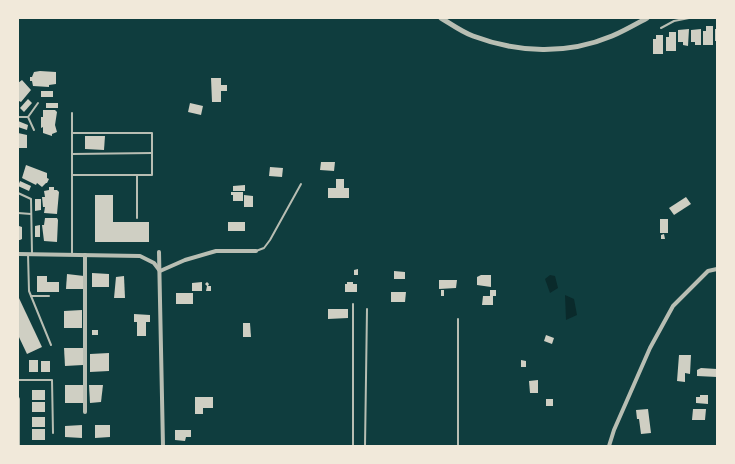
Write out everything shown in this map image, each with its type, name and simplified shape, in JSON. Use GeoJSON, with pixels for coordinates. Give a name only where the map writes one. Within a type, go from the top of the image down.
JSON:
{"type":"FeatureCollection","features":[{"type":"Feature","properties":{"kind":"street"},"geometry":{"type":"LineString","coordinates":[[441,18],[471,36],[510,47],[549,51],[592,43],[613,36],[647,18]]}},
{"type":"Feature","properties":{"kind":"street"},"geometry":{"type":"LineString","coordinates":[[160,271],[185,260],[216,251],[256,250]]}},
{"type":"Feature","properties":{"kind":"street"},"geometry":{"type":"LineString","coordinates":[[160,252],[163,446]]}},
{"type":"Feature","properties":{"kind":"street"},"geometry":{"type":"LineString","coordinates":[[18,254],[140,256],[154,263],[160,271]]}},
{"type":"Feature","properties":{"kind":"street"},"geometry":{"type":"LineString","coordinates":[[85,255],[85,412]]}},
{"type":"Feature","properties":{"kind":"street"},"geometry":{"type":"LineString","coordinates":[[609,446],[614,430],[650,348],[673,306],[708,271],[717,269]]}},
{"type":"Feature","properties":{"kind":"street"},"geometry":{"type":"LineString","coordinates":[[18,399],[18,446]]}},
{"type":"Feature","properties":{"kind":"lane"},"geometry":{"type":"LineString","coordinates":[[661,28],[674,21],[689,18]]}},
{"type":"Feature","properties":{"kind":"lane"},"geometry":{"type":"LineString","coordinates":[[28,117],[38,103]]}},
{"type":"Feature","properties":{"kind":"lane"},"geometry":{"type":"LineString","coordinates":[[72,113],[72,255]]}},
{"type":"Feature","properties":{"kind":"lane"},"geometry":{"type":"LineString","coordinates":[[18,116],[28,117]]}},
{"type":"Feature","properties":{"kind":"lane"},"geometry":{"type":"LineString","coordinates":[[28,117],[34,130]]}},
{"type":"Feature","properties":{"kind":"lane"},"geometry":{"type":"LineString","coordinates":[[72,133],[152,133],[152,175],[72,175]]}},
{"type":"Feature","properties":{"kind":"lane"},"geometry":{"type":"LineString","coordinates":[[72,154],[152,153]]}},
{"type":"Feature","properties":{"kind":"lane"},"geometry":{"type":"LineString","coordinates":[[137,175],[137,218]]}},
{"type":"Feature","properties":{"kind":"lane"},"geometry":{"type":"LineString","coordinates":[[256,250],[264,248],[270,240],[290,201],[301,184]]}},
{"type":"Feature","properties":{"kind":"lane"},"geometry":{"type":"LineString","coordinates":[[18,193],[31,199],[29,291],[52,345]]}},
{"type":"Feature","properties":{"kind":"lane"},"geometry":{"type":"LineString","coordinates":[[18,213],[31,214]]}},
{"type":"Feature","properties":{"kind":"lane"},"geometry":{"type":"LineString","coordinates":[[31,296],[49,296]]}},
{"type":"Feature","properties":{"kind":"lane"},"geometry":{"type":"LineString","coordinates":[[353,304],[353,446]]}},
{"type":"Feature","properties":{"kind":"lane"},"geometry":{"type":"LineString","coordinates":[[365,446],[367,308]]}},
{"type":"Feature","properties":{"kind":"lane"},"geometry":{"type":"LineString","coordinates":[[458,319],[458,446]]}},
{"type":"Feature","properties":{"kind":"lane"},"geometry":{"type":"LineString","coordinates":[[18,380],[52,380],[52,433]]}},
{"type":"Feature","properties":{"kind":"water"},"geometry":{"type":"Polygon","coordinates":[[[550,275],[555,276],[558,288],[550,293],[545,279],[550,275]]]}},
{"type":"Feature","properties":{"kind":"water"},"geometry":{"type":"Polygon","coordinates":[[[565,295],[574,299],[577,315],[566,320],[565,295]]]}},
{"type":"Feature","properties":{"kind":"building"},"geometry":{"type":"Polygon","coordinates":[[[706,26],[713,26],[713,45],[703,45],[703,31],[706,31],[706,26]]]}},
{"type":"Feature","properties":{"kind":"building"},"geometry":{"type":"Polygon","coordinates":[[[689,29],[688,46],[683,45],[683,42],[678,42],[678,30],[689,29]]]}},
{"type":"Feature","properties":{"kind":"building"},"geometry":{"type":"Polygon","coordinates":[[[701,29],[701,45],[695,45],[695,42],[691,42],[691,30],[701,29]]]}},
{"type":"Feature","properties":{"kind":"building"},"geometry":{"type":"Polygon","coordinates":[[[715,29],[717,29],[717,41],[715,41],[715,29]]]}},
{"type":"Feature","properties":{"kind":"building"},"geometry":{"type":"Polygon","coordinates":[[[669,32],[676,32],[676,51],[666,51],[666,37],[669,37],[669,32]]]}},
{"type":"Feature","properties":{"kind":"building"},"geometry":{"type":"Polygon","coordinates":[[[656,35],[663,35],[663,54],[653,54],[653,39],[656,39],[656,35]]]}},
{"type":"Feature","properties":{"kind":"building"},"geometry":{"type":"Polygon","coordinates":[[[34,72],[56,72],[56,84],[49,85],[49,87],[33,86],[32,81],[30,81],[30,77],[32,77],[34,72]]]}},
{"type":"Feature","properties":{"kind":"building"},"geometry":{"type":"Polygon","coordinates":[[[211,78],[221,78],[221,85],[227,85],[227,91],[221,91],[221,102],[212,102],[211,78]]]}},
{"type":"Feature","properties":{"kind":"building"},"geometry":{"type":"Polygon","coordinates":[[[22,80],[31,90],[21,102],[18,102],[18,83],[22,80]]]}},
{"type":"Feature","properties":{"kind":"building"},"geometry":{"type":"Polygon","coordinates":[[[41,91],[53,91],[53,97],[41,97],[41,91]]]}},
{"type":"Feature","properties":{"kind":"building"},"geometry":{"type":"Polygon","coordinates":[[[28,99],[32,103],[24,112],[20,108],[28,99]]]}},
{"type":"Feature","properties":{"kind":"building"},"geometry":{"type":"Polygon","coordinates":[[[46,103],[58,103],[58,108],[46,108],[46,103]]]}},
{"type":"Feature","properties":{"kind":"building"},"geometry":{"type":"Polygon","coordinates":[[[190,103],[203,106],[201,115],[188,112],[190,103]]]}},
{"type":"Feature","properties":{"kind":"building"},"geometry":{"type":"Polygon","coordinates":[[[43,110],[55,110],[57,112],[55,125],[57,132],[52,134],[52,136],[43,133],[43,127],[41,128],[41,117],[43,117],[43,110]]]}},
{"type":"Feature","properties":{"kind":"building"},"geometry":{"type":"Polygon","coordinates":[[[18,121],[28,125],[27,130],[18,127],[18,121]]]}},
{"type":"Feature","properties":{"kind":"building"},"geometry":{"type":"Polygon","coordinates":[[[18,133],[27,135],[27,148],[18,148],[18,133]]]}},
{"type":"Feature","properties":{"kind":"building"},"geometry":{"type":"Polygon","coordinates":[[[85,136],[105,136],[104,150],[85,149],[85,136]]]}},
{"type":"Feature","properties":{"kind":"building"},"geometry":{"type":"Polygon","coordinates":[[[321,162],[335,162],[334,171],[320,170],[321,162]]]}},
{"type":"Feature","properties":{"kind":"building"},"geometry":{"type":"Polygon","coordinates":[[[26,165],[47,173],[47,178],[49,179],[47,183],[42,187],[37,183],[36,185],[22,178],[26,165]]]}},
{"type":"Feature","properties":{"kind":"building"},"geometry":{"type":"Polygon","coordinates":[[[270,167],[283,168],[282,177],[269,176],[270,167]]]}},
{"type":"Feature","properties":{"kind":"building"},"geometry":{"type":"Polygon","coordinates":[[[336,179],[344,179],[344,188],[349,188],[349,198],[328,198],[328,188],[336,188],[336,179]]]}},
{"type":"Feature","properties":{"kind":"building"},"geometry":{"type":"Polygon","coordinates":[[[20,181],[31,186],[29,191],[18,186],[20,181]]]}},
{"type":"Feature","properties":{"kind":"building"},"geometry":{"type":"Polygon","coordinates":[[[245,185],[245,191],[233,191],[233,186],[245,185]]]}},
{"type":"Feature","properties":{"kind":"building"},"geometry":{"type":"Polygon","coordinates":[[[49,187],[54,187],[54,190],[59,192],[57,214],[44,213],[45,207],[43,207],[42,197],[45,197],[44,191],[49,190],[49,187]]]}},
{"type":"Feature","properties":{"kind":"building"},"geometry":{"type":"Polygon","coordinates":[[[231,192],[243,192],[243,201],[233,201],[233,195],[231,195],[231,192]]]}},
{"type":"Feature","properties":{"kind":"building"},"geometry":{"type":"Polygon","coordinates":[[[95,195],[113,195],[113,222],[149,222],[149,242],[95,242],[95,195]]]}},
{"type":"Feature","properties":{"kind":"building"},"geometry":{"type":"Polygon","coordinates":[[[244,195],[253,196],[253,207],[244,207],[244,195]]]}},
{"type":"Feature","properties":{"kind":"building"},"geometry":{"type":"Polygon","coordinates":[[[686,197],[691,204],[674,215],[669,208],[686,197]]]}},
{"type":"Feature","properties":{"kind":"building"},"geometry":{"type":"Polygon","coordinates":[[[35,199],[41,199],[41,210],[35,211],[35,199]]]}},
{"type":"Feature","properties":{"kind":"building"},"geometry":{"type":"Polygon","coordinates":[[[45,218],[57,218],[58,220],[57,242],[44,241],[42,225],[44,225],[45,218]]]}},
{"type":"Feature","properties":{"kind":"building"},"geometry":{"type":"Polygon","coordinates":[[[660,219],[668,219],[668,233],[660,233],[660,219]]]}},
{"type":"Feature","properties":{"kind":"building"},"geometry":{"type":"Polygon","coordinates":[[[228,222],[245,222],[245,231],[228,231],[228,222]]]}},
{"type":"Feature","properties":{"kind":"building"},"geometry":{"type":"Polygon","coordinates":[[[40,225],[40,237],[35,237],[35,226],[40,225]]]}},
{"type":"Feature","properties":{"kind":"building"},"geometry":{"type":"Polygon","coordinates":[[[19,226],[22,227],[22,239],[18,240],[19,226]]]}},
{"type":"Feature","properties":{"kind":"building"},"geometry":{"type":"Polygon","coordinates":[[[664,234],[665,239],[661,239],[661,235],[664,234]]]}},
{"type":"Feature","properties":{"kind":"building"},"geometry":{"type":"Polygon","coordinates":[[[358,269],[358,275],[354,275],[354,270],[358,269]]]}},
{"type":"Feature","properties":{"kind":"building"},"geometry":{"type":"Polygon","coordinates":[[[394,271],[405,272],[405,279],[394,279],[394,271]]]}},
{"type":"Feature","properties":{"kind":"building"},"geometry":{"type":"Polygon","coordinates":[[[92,273],[109,274],[109,287],[92,287],[92,273]]]}},
{"type":"Feature","properties":{"kind":"building"},"geometry":{"type":"Polygon","coordinates":[[[67,274],[84,276],[84,289],[66,289],[67,274]]]}},
{"type":"Feature","properties":{"kind":"building"},"geometry":{"type":"Polygon","coordinates":[[[481,275],[491,275],[491,287],[477,285],[477,277],[481,275]]]}},
{"type":"Feature","properties":{"kind":"building"},"geometry":{"type":"Polygon","coordinates":[[[37,276],[47,276],[47,282],[59,282],[59,292],[37,292],[37,276]]]}},
{"type":"Feature","properties":{"kind":"building"},"geometry":{"type":"Polygon","coordinates":[[[124,276],[125,298],[114,298],[116,277],[124,276]]]}},
{"type":"Feature","properties":{"kind":"building"},"geometry":{"type":"Polygon","coordinates":[[[439,280],[457,280],[456,288],[439,289],[439,280]]]}},
{"type":"Feature","properties":{"kind":"building"},"geometry":{"type":"Polygon","coordinates":[[[202,282],[202,291],[192,291],[192,283],[202,282]]]}},
{"type":"Feature","properties":{"kind":"building"},"geometry":{"type":"Polygon","coordinates":[[[207,282],[209,284],[208,286],[211,286],[211,291],[206,291],[207,286],[205,284],[207,282]]]}},
{"type":"Feature","properties":{"kind":"building"},"geometry":{"type":"Polygon","coordinates":[[[347,282],[357,284],[357,292],[345,292],[345,284],[347,284],[347,282]]]}},
{"type":"Feature","properties":{"kind":"building"},"geometry":{"type":"Polygon","coordinates":[[[441,290],[444,290],[444,296],[441,296],[441,290]]]}},
{"type":"Feature","properties":{"kind":"building"},"geometry":{"type":"Polygon","coordinates":[[[490,290],[496,290],[496,296],[493,296],[493,305],[482,305],[483,296],[490,296],[490,290]]]}},
{"type":"Feature","properties":{"kind":"building"},"geometry":{"type":"Polygon","coordinates":[[[391,292],[406,292],[405,302],[391,302],[391,292]]]}},
{"type":"Feature","properties":{"kind":"building"},"geometry":{"type":"Polygon","coordinates":[[[176,293],[193,293],[193,304],[176,304],[176,293]]]}},
{"type":"Feature","properties":{"kind":"building"},"geometry":{"type":"Polygon","coordinates":[[[18,296],[42,347],[27,354],[18,335],[18,296]]]}},
{"type":"Feature","properties":{"kind":"building"},"geometry":{"type":"Polygon","coordinates":[[[328,309],[348,309],[348,318],[328,319],[328,309]]]}},
{"type":"Feature","properties":{"kind":"building"},"geometry":{"type":"Polygon","coordinates":[[[82,310],[82,328],[64,328],[64,311],[82,310]]]}},
{"type":"Feature","properties":{"kind":"building"},"geometry":{"type":"Polygon","coordinates":[[[134,314],[150,315],[150,322],[146,322],[146,336],[137,336],[137,322],[134,322],[134,314]]]}},
{"type":"Feature","properties":{"kind":"building"},"geometry":{"type":"Polygon","coordinates":[[[243,323],[250,323],[251,337],[243,337],[243,323]]]}},
{"type":"Feature","properties":{"kind":"building"},"geometry":{"type":"Polygon","coordinates":[[[92,330],[98,330],[98,335],[92,335],[92,330]]]}},
{"type":"Feature","properties":{"kind":"building"},"geometry":{"type":"Polygon","coordinates":[[[546,335],[554,338],[552,344],[544,341],[546,335]]]}},
{"type":"Feature","properties":{"kind":"building"},"geometry":{"type":"Polygon","coordinates":[[[64,348],[83,348],[83,365],[65,366],[64,348]]]}},
{"type":"Feature","properties":{"kind":"building"},"geometry":{"type":"Polygon","coordinates":[[[109,353],[109,371],[90,372],[90,354],[109,353]]]}},
{"type":"Feature","properties":{"kind":"building"},"geometry":{"type":"Polygon","coordinates":[[[679,355],[691,355],[690,374],[685,373],[685,382],[677,381],[679,355]]]}},
{"type":"Feature","properties":{"kind":"building"},"geometry":{"type":"Polygon","coordinates":[[[29,360],[38,360],[38,372],[29,372],[29,360]]]}},
{"type":"Feature","properties":{"kind":"building"},"geometry":{"type":"Polygon","coordinates":[[[521,360],[526,361],[526,367],[521,367],[521,360]]]}},
{"type":"Feature","properties":{"kind":"building"},"geometry":{"type":"Polygon","coordinates":[[[41,361],[50,361],[50,372],[41,372],[41,361]]]}},
{"type":"Feature","properties":{"kind":"building"},"geometry":{"type":"Polygon","coordinates":[[[701,368],[717,369],[717,377],[697,376],[697,370],[701,368]]]}},
{"type":"Feature","properties":{"kind":"building"},"geometry":{"type":"Polygon","coordinates":[[[538,380],[538,393],[530,393],[529,381],[538,380]]]}},
{"type":"Feature","properties":{"kind":"building"},"geometry":{"type":"Polygon","coordinates":[[[65,385],[83,385],[83,403],[65,403],[65,385]]]}},
{"type":"Feature","properties":{"kind":"building"},"geometry":{"type":"Polygon","coordinates":[[[89,385],[103,385],[101,402],[90,403],[89,385]]]}},
{"type":"Feature","properties":{"kind":"building"},"geometry":{"type":"Polygon","coordinates":[[[32,390],[45,390],[45,400],[32,400],[32,390]]]}},
{"type":"Feature","properties":{"kind":"building"},"geometry":{"type":"Polygon","coordinates":[[[700,395],[708,395],[708,404],[696,403],[696,397],[700,397],[700,395]]]}},
{"type":"Feature","properties":{"kind":"building"},"geometry":{"type":"Polygon","coordinates":[[[195,397],[213,397],[213,408],[203,408],[203,414],[195,414],[195,397]]]}},
{"type":"Feature","properties":{"kind":"building"},"geometry":{"type":"Polygon","coordinates":[[[546,399],[553,399],[553,406],[546,406],[546,399]]]}},
{"type":"Feature","properties":{"kind":"building"},"geometry":{"type":"Polygon","coordinates":[[[32,402],[45,402],[45,412],[32,412],[32,402]]]}},
{"type":"Feature","properties":{"kind":"building"},"geometry":{"type":"Polygon","coordinates":[[[648,409],[651,433],[641,434],[636,410],[648,409]]]}},
{"type":"Feature","properties":{"kind":"building"},"geometry":{"type":"Polygon","coordinates":[[[693,409],[706,409],[705,420],[692,420],[693,409]]]}},
{"type":"Feature","properties":{"kind":"building"},"geometry":{"type":"Polygon","coordinates":[[[32,417],[45,417],[45,427],[32,427],[32,417]]]}},
{"type":"Feature","properties":{"kind":"building"},"geometry":{"type":"Polygon","coordinates":[[[82,425],[82,438],[65,437],[65,426],[82,425]]]}},
{"type":"Feature","properties":{"kind":"building"},"geometry":{"type":"Polygon","coordinates":[[[95,425],[110,425],[110,437],[95,438],[95,425]]]}},
{"type":"Feature","properties":{"kind":"building"},"geometry":{"type":"Polygon","coordinates":[[[32,429],[45,429],[45,440],[32,440],[32,429]]]}},
{"type":"Feature","properties":{"kind":"building"},"geometry":{"type":"Polygon","coordinates":[[[175,430],[191,430],[191,437],[186,437],[185,441],[175,440],[175,430]]]}}]}
